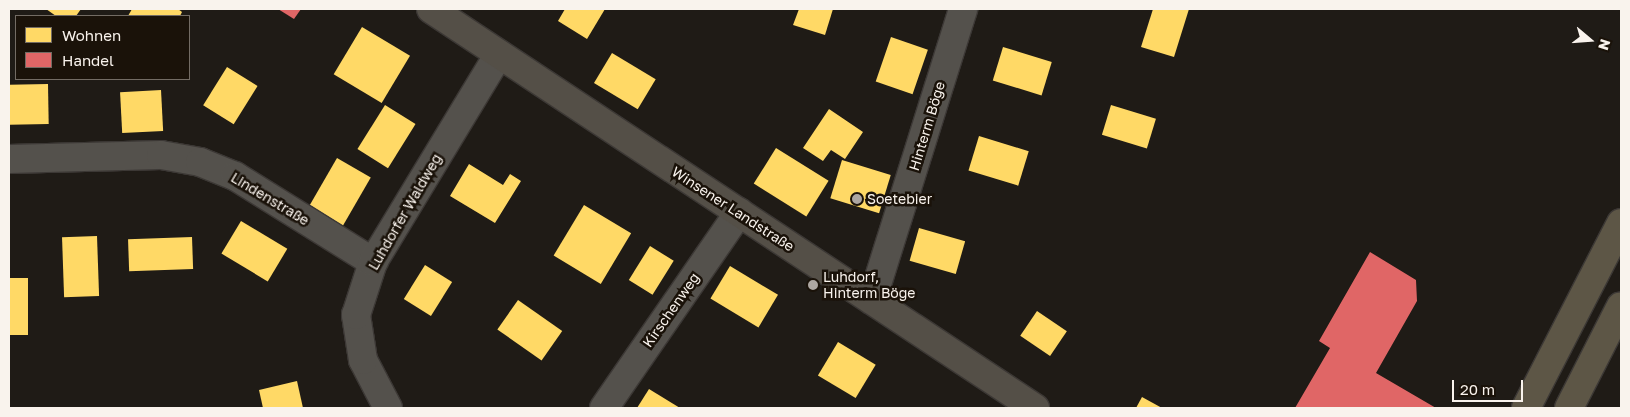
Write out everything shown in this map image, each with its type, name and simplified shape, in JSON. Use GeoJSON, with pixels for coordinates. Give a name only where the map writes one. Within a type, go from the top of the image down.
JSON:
{"type":"FeatureCollection","features":[{"type":"Feature","properties":{"kind":"highway"},"geometry":{"type":"LineString","coordinates":[[1526,408],[1621,223]]}},
{"type":"Feature","properties":{"kind":"highway"},"geometry":{"type":"LineString","coordinates":[[1569,408],[1621,306]]}},
{"type":"Feature","properties":{"kind":"main road","name":"Winsener Landstraße"},"geometry":{"type":"LineString","coordinates":[[431,9],[1035,408]]}},
{"type":"Feature","properties":{"kind":"street","name":"Hinterm Böge"},"geometry":{"type":"LineString","coordinates":[[872,300],[963,9]]}},
{"type":"Feature","properties":{"kind":"street","name":"Luhdorfer Waldweg"},"geometry":{"type":"LineString","coordinates":[[388,408],[363,360],[356,314],[373,262],[499,54]]}},
{"type":"Feature","properties":{"kind":"street","name":"Lindenstraße"},"geometry":{"type":"LineString","coordinates":[[9,159],[160,155],[200,162],[235,176],[373,262]]}},
{"type":"Feature","properties":{"kind":"street","name":"Kirschenweg"},"geometry":{"type":"LineString","coordinates":[[604,408],[739,212]]}},
{"type":"Feature","properties":{"kind":"building: Wohnen"},"geometry":{"type":"Polygon","coordinates":[[[46,9],[81,9],[77,15],[55,15],[46,9]]]}},
{"type":"Feature","properties":{"kind":"building: Wohnen"},"geometry":{"type":"Polygon","coordinates":[[[132,9],[178,9],[182,12],[180,15],[129,15],[132,9]]]}},
{"type":"Feature","properties":{"kind":"building: Wohnen"},"geometry":{"type":"Polygon","coordinates":[[[565,9],[605,9],[587,39],[558,21],[565,9]]]}},
{"type":"Feature","properties":{"kind":"building: Wohnen"},"geometry":{"type":"Polygon","coordinates":[[[799,9],[833,9],[825,35],[793,25],[799,9]]]}},
{"type":"Feature","properties":{"kind":"building: Wohnen"},"geometry":{"type":"Polygon","coordinates":[[[1153,9],[1189,9],[1174,57],[1141,47],[1153,9]]]}},
{"type":"Feature","properties":{"kind":"building: Wohnen"},"geometry":{"type":"Polygon","coordinates":[[[362,27],[410,56],[382,103],[334,74],[362,27]]]}},
{"type":"Feature","properties":{"kind":"building: Wohnen"},"geometry":{"type":"Polygon","coordinates":[[[891,37],[928,50],[913,94],[876,81],[891,37]]]}},
{"type":"Feature","properties":{"kind":"building: Wohnen"},"geometry":{"type":"Polygon","coordinates":[[[1003,47],[1052,62],[1042,95],[993,80],[1003,47]]]}},
{"type":"Feature","properties":{"kind":"building: Wohnen"},"geometry":{"type":"Polygon","coordinates":[[[612,53],[656,79],[638,109],[594,83],[612,53]]]}},
{"type":"Feature","properties":{"kind":"building: Wohnen"},"geometry":{"type":"Polygon","coordinates":[[[227,67],[258,86],[234,124],[203,105],[227,67]]]}},
{"type":"Feature","properties":{"kind":"building: Wohnen"},"geometry":{"type":"Polygon","coordinates":[[[48,84],[49,124],[10,125],[9,85],[48,84]]]}},
{"type":"Feature","properties":{"kind":"building: Wohnen"},"geometry":{"type":"Polygon","coordinates":[[[161,90],[163,131],[122,133],[120,92],[161,90]]]}},
{"type":"Feature","properties":{"kind":"building: Wohnen"},"geometry":{"type":"Polygon","coordinates":[[[385,105],[416,124],[388,168],[357,149],[385,105]]]}},
{"type":"Feature","properties":{"kind":"building: Wohnen"},"geometry":{"type":"Polygon","coordinates":[[[1111,105],[1156,119],[1147,148],[1102,135],[1111,105]]]}},
{"type":"Feature","properties":{"kind":"building: Wohnen"},"geometry":{"type":"Polygon","coordinates":[[[829,109],[863,132],[845,159],[831,150],[823,161],[803,148],[829,109]]]}},
{"type":"Feature","properties":{"kind":"building: Wohnen"},"geometry":{"type":"Polygon","coordinates":[[[979,136],[1029,151],[1018,186],[968,170],[979,136]]]}},
{"type":"Feature","properties":{"kind":"building: Wohnen"},"geometry":{"type":"Polygon","coordinates":[[[776,148],[829,181],[806,216],[754,184],[776,148]]]}},
{"type":"Feature","properties":{"kind":"building: Wohnen"},"geometry":{"type":"Polygon","coordinates":[[[337,158],[371,177],[340,230],[306,211],[337,158]]]}},
{"type":"Feature","properties":{"kind":"building: Wohnen"},"geometry":{"type":"Polygon","coordinates":[[[842,160],[891,175],[879,213],[830,198],[842,160]]]}},
{"type":"Feature","properties":{"kind":"building: Wohnen"},"geometry":{"type":"Polygon","coordinates":[[[469,164],[503,185],[510,174],[521,181],[495,223],[450,196],[469,164]]]}},
{"type":"Feature","properties":{"kind":"building: Wohnen"},"geometry":{"type":"Polygon","coordinates":[[[584,205],[631,233],[601,284],[554,256],[584,205]]]}},
{"type":"Feature","properties":{"kind":"building: Wohnen"},"geometry":{"type":"Polygon","coordinates":[[[241,221],[287,249],[268,281],[221,254],[241,221]]]}},
{"type":"Feature","properties":{"kind":"building: Wohnen"},"geometry":{"type":"Polygon","coordinates":[[[919,228],[965,241],[956,274],[910,261],[919,228]]]}},
{"type":"Feature","properties":{"kind":"building: Wohnen"},"geometry":{"type":"Polygon","coordinates":[[[97,236],[99,296],[64,297],[62,237],[97,236]]]}},
{"type":"Feature","properties":{"kind":"building: Wohnen"},"geometry":{"type":"Polygon","coordinates":[[[192,237],[193,269],[129,271],[128,239],[192,237]]]}},
{"type":"Feature","properties":{"kind":"building: Wohnen"},"geometry":{"type":"Polygon","coordinates":[[[650,246],[674,261],[653,295],[629,280],[650,246]]]}},
{"type":"Feature","properties":{"kind":"building: Wohnen"},"geometry":{"type":"Polygon","coordinates":[[[425,265],[452,282],[431,316],[404,299],[425,265]]]}},
{"type":"Feature","properties":{"kind":"building: Wohnen"},"geometry":{"type":"Polygon","coordinates":[[[730,266],[778,295],[758,327],[710,299],[730,266]]]}},
{"type":"Feature","properties":{"kind":"building: Wohnen"},"geometry":{"type":"Polygon","coordinates":[[[9,278],[28,278],[28,335],[9,335],[9,278]]]}},
{"type":"Feature","properties":{"kind":"building: Wohnen"},"geometry":{"type":"Polygon","coordinates":[[[518,300],[562,331],[542,360],[497,329],[518,300]]]}},
{"type":"Feature","properties":{"kind":"building: Wohnen"},"geometry":{"type":"Polygon","coordinates":[[[1037,311],[1067,331],[1050,356],[1020,336],[1037,311]]]}},
{"type":"Feature","properties":{"kind":"building: Wohnen"},"geometry":{"type":"Polygon","coordinates":[[[838,342],[876,365],[856,398],[818,375],[838,342]]]}},
{"type":"Feature","properties":{"kind":"building: Wohnen"},"geometry":{"type":"Polygon","coordinates":[[[297,381],[303,408],[263,408],[259,390],[297,381]]]}},
{"type":"Feature","properties":{"kind":"building: Wohnen"},"geometry":{"type":"Polygon","coordinates":[[[649,389],[680,408],[637,408],[649,389]]]}},
{"type":"Feature","properties":{"kind":"building: Wohnen"},"geometry":{"type":"Polygon","coordinates":[[[1142,397],[1162,408],[1136,408],[1142,397]]]}},
{"type":"Feature","properties":{"kind":"building: Handel"},"geometry":{"type":"Polygon","coordinates":[[[278,9],[301,9],[294,19],[278,9]]]}},
{"type":"Feature","properties":{"kind":"building: Handel"},"geometry":{"type":"Polygon","coordinates":[[[1370,252],[1416,280],[1417,301],[1376,373],[1436,408],[1295,408],[1330,348],[1319,341],[1370,252]]]}},
{"type":"Feature","properties":{"kind":"place","name":"Soetebier"},"geometry":{"type":"Point","coordinates":[857,199]}},
{"type":"Feature","properties":{"kind":"place","name":"Luhdorf, Hinterm Böge"},"geometry":{"type":"Point","coordinates":[813,285]}}]}
